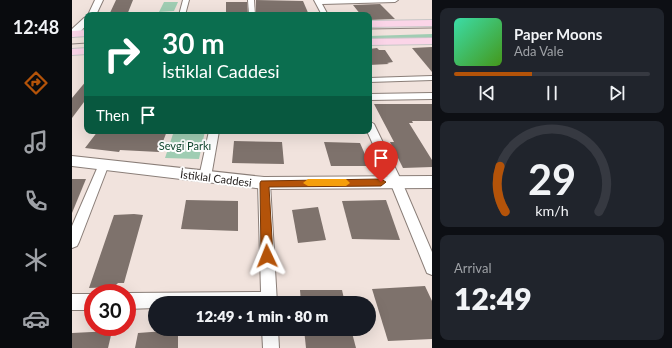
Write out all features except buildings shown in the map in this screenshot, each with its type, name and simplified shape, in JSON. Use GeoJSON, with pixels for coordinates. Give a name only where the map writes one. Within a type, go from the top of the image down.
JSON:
{"type":"FeatureCollection","features":[{"type":"Feature","properties":{"kind":"main road"},"geometry":{"type":"LineString","coordinates":[[372,24],[432,23]]}},
{"type":"Feature","properties":{"kind":"main road"},"geometry":{"type":"LineString","coordinates":[[72,34],[84,33]]}},
{"type":"Feature","properties":{"kind":"main road"},"geometry":{"type":"LineString","coordinates":[[372,42],[432,41]]}},
{"type":"Feature","properties":{"kind":"main road"},"geometry":{"type":"LineString","coordinates":[[72,52],[84,51]]}},
{"type":"Feature","properties":{"kind":"street"},"geometry":{"type":"LineString","coordinates":[[93,12],[99,0]]}},
{"type":"Feature","properties":{"kind":"street"},"geometry":{"type":"LineString","coordinates":[[183,12],[186,0]]}},
{"type":"Feature","properties":{"kind":"street"},"geometry":{"type":"LineString","coordinates":[[251,0],[252,12]]}},
{"type":"Feature","properties":{"kind":"street"},"geometry":{"type":"LineString","coordinates":[[324,12],[318,1],[395,0]]}},
{"type":"Feature","properties":{"kind":"street"},"geometry":{"type":"LineString","coordinates":[[72,34],[84,23]]}},
{"type":"Feature","properties":{"kind":"street"},"geometry":{"type":"LineString","coordinates":[[372,80],[432,78]]}},
{"type":"Feature","properties":{"kind":"street"},"geometry":{"type":"LineString","coordinates":[[372,97],[432,96]]}},
{"type":"Feature","properties":{"kind":"street"},"geometry":{"type":"LineString","coordinates":[[372,130],[396,182],[432,268]]}},
{"type":"Feature","properties":{"kind":"street"},"geometry":{"type":"LineString","coordinates":[[205,176],[213,134]]}},
{"type":"Feature","properties":{"kind":"street","name":"İstiklal Caddesi"},"geometry":{"type":"LineString","coordinates":[[72,161],[264,183],[432,182]]}},
{"type":"Feature","properties":{"kind":"street"},"geometry":{"type":"LineString","coordinates":[[72,242],[104,164]]}},
{"type":"Feature","properties":{"kind":"street"},"geometry":{"type":"LineString","coordinates":[[264,183],[269,296]]}},
{"type":"Feature","properties":{"kind":"street"},"geometry":{"type":"LineString","coordinates":[[136,301],[148,301]]}},
{"type":"Feature","properties":{"kind":"street"},"geometry":{"type":"LineString","coordinates":[[72,302],[84,302]]}},
{"type":"Feature","properties":{"kind":"street"},"geometry":{"type":"LineString","coordinates":[[270,336],[271,348]]}},
{"type":"Feature","properties":{"kind":"green space"},"geometry":{"type":"Polygon","coordinates":[[[164,2],[178,2],[174,11],[159,12],[164,2]]]}},
{"type":"Feature","properties":{"kind":"green space"},"geometry":{"type":"Polygon","coordinates":[[[432,34],[432,38],[372,39],[372,36],[432,34]]]}},
{"type":"Feature","properties":{"kind":"green space","name":"Sevgi Parkı"},"geometry":{"type":"Polygon","coordinates":[[[173,134],[204,134],[199,159],[165,158],[173,134]]]}},
{"type":"Feature","properties":{"kind":"tram line"},"geometry":{"type":"LineString","coordinates":[[372,29],[432,28]]}},
{"type":"Feature","properties":{"kind":"tram line"},"geometry":{"type":"LineString","coordinates":[[72,44],[84,43]]}},
{"type":"Feature","properties":{"kind":"slow traffic"},"geometry":{"type":"LineString","coordinates":[[308,183],[346,183]]}},
{"type":"Feature","properties":{"kind":"route"},"geometry":{"type":"LineString","coordinates":[[267,256],[264,183],[381,182]]}}]}
